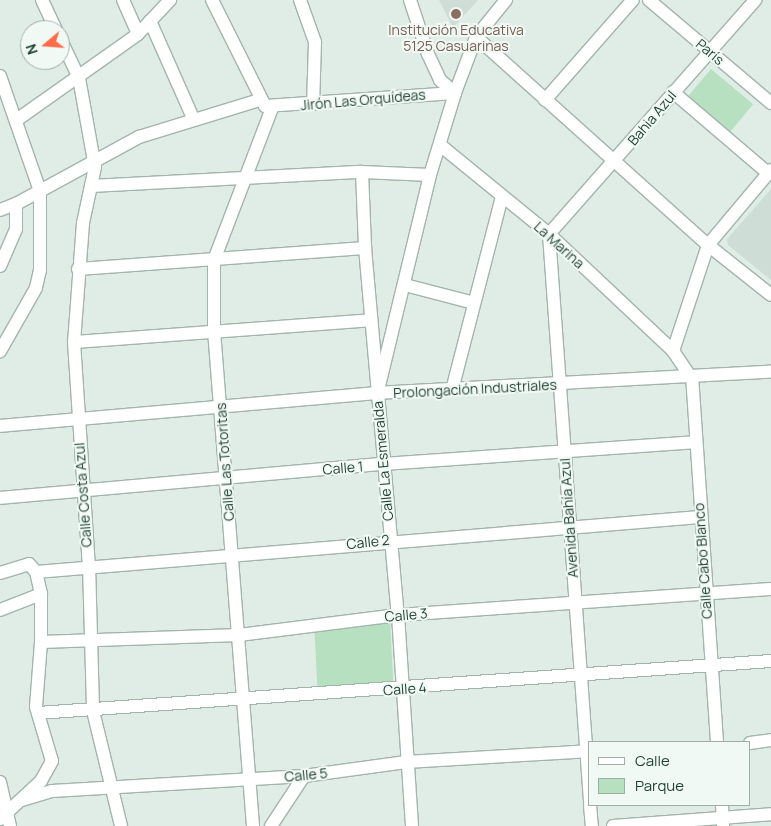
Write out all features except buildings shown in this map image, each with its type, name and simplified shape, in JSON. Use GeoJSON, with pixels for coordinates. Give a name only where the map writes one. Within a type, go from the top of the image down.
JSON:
{"type":"FeatureCollection","features":[{"type":"Feature","properties":{"kind":"street"},"geometry":{"type":"LineString","coordinates":[[42,0],[51,20]]}},
{"type":"Feature","properties":{"kind":"street"},"geometry":{"type":"LineString","coordinates":[[123,0],[138,34]]}},
{"type":"Feature","properties":{"kind":"street"},"geometry":{"type":"LineString","coordinates":[[18,119],[79,78],[138,34],[170,0]]}},
{"type":"Feature","properties":{"kind":"street"},"geometry":{"type":"LineString","coordinates":[[212,0],[259,100],[272,108]]}},
{"type":"Feature","properties":{"kind":"street"},"geometry":{"type":"LineString","coordinates":[[300,0],[315,42],[313,104]]}},
{"type":"Feature","properties":{"kind":"street"},"geometry":{"type":"LineString","coordinates":[[410,0],[428,54],[440,80],[455,92]]}},
{"type":"Feature","properties":{"kind":"street","name":"Calle La Esmeralda"},"geometry":{"type":"LineString","coordinates":[[412,826],[406,762],[398,615],[382,464],[377,393],[405,285],[430,175],[455,92],[476,36],[506,0]]}},
{"type":"Feature","properties":{"kind":"street"},"geometry":{"type":"LineString","coordinates":[[545,100],[632,0]]}},
{"type":"Feature","properties":{"kind":"street","name":"París"},"geometry":{"type":"LineString","coordinates":[[649,0],[771,103]]}},
{"type":"Feature","properties":{"kind":"street","name":"Bahia Azul"},"geometry":{"type":"LineString","coordinates":[[549,234],[617,160],[755,0]]}},
{"type":"Feature","properties":{"kind":"street"},"geometry":{"type":"LineString","coordinates":[[150,21],[193,118]]}},
{"type":"Feature","properties":{"kind":"street"},"geometry":{"type":"LineString","coordinates":[[476,36],[545,100],[617,160],[708,245],[771,295]]}},
{"type":"Feature","properties":{"kind":"street","name":"Calle Costa Azul"},"geometry":{"type":"LineString","coordinates":[[70,59],[79,78],[92,162],[95,166],[78,269],[74,342],[77,420],[89,565],[89,641],[93,711],[115,789],[121,826]]}},
{"type":"Feature","properties":{"kind":"street"},"geometry":{"type":"LineString","coordinates":[[0,76],[18,119],[40,191],[40,270],[36,288],[0,350]]}},
{"type":"Feature","properties":{"kind":"street","name":"Jirón Las Orquídeas"},"geometry":{"type":"LineString","coordinates":[[272,108],[455,92]]}},
{"type":"Feature","properties":{"kind":"street"},"geometry":{"type":"LineString","coordinates":[[673,351],[708,245],[770,171],[674,92]]}},
{"type":"Feature","properties":{"kind":"street"},"geometry":{"type":"LineString","coordinates":[[0,210],[16,204],[139,137],[193,118],[259,100]]}},
{"type":"Feature","properties":{"kind":"street","name":"Calle Las Totoritas"},"geometry":{"type":"LineString","coordinates":[[253,826],[247,779],[239,635],[214,332],[214,260],[247,179],[272,108]]}},
{"type":"Feature","properties":{"kind":"street","name":"La Marina"},"geometry":{"type":"LineString","coordinates":[[440,145],[549,234],[673,351],[692,379]]}},
{"type":"Feature","properties":{"kind":"street"},"geometry":{"type":"LineString","coordinates":[[362,172],[365,248],[377,393]]}},
{"type":"Feature","properties":{"kind":"street"},"geometry":{"type":"LineString","coordinates":[[91,186],[362,172],[430,175]]}},
{"type":"Feature","properties":{"kind":"street"},"geometry":{"type":"LineString","coordinates":[[452,390],[502,196]]}},
{"type":"Feature","properties":{"kind":"street"},"geometry":{"type":"LineString","coordinates":[[0,266],[16,230],[16,204]]}},
{"type":"Feature","properties":{"kind":"street","name":"Avenida Bahía Azul"},"geometry":{"type":"LineString","coordinates":[[549,234],[588,751]]}},
{"type":"Feature","properties":{"kind":"street"},"geometry":{"type":"LineString","coordinates":[[78,269],[365,248]]}},
{"type":"Feature","properties":{"kind":"street"},"geometry":{"type":"LineString","coordinates":[[405,285],[474,304]]}},
{"type":"Feature","properties":{"kind":"street"},"geometry":{"type":"LineString","coordinates":[[74,342],[371,320]]}},
{"type":"Feature","properties":{"kind":"street","name":"Prolongación Industriales"},"geometry":{"type":"LineString","coordinates":[[0,426],[221,405],[377,393],[692,379],[771,372]]}},
{"type":"Feature","properties":{"kind":"street","name":"Calle Cabo Blanco"},"geometry":{"type":"LineString","coordinates":[[692,379],[694,442],[717,741]]}},
{"type":"Feature","properties":{"kind":"street","name":"Calle 1"},"geometry":{"type":"LineString","coordinates":[[0,498],[382,464],[565,454],[694,442]]}},
{"type":"Feature","properties":{"kind":"street","name":"Calle 2"},"geometry":{"type":"LineString","coordinates":[[0,573],[29,564],[36,572],[89,565],[232,556],[391,540],[700,517]]}},
{"type":"Feature","properties":{"kind":"street"},"geometry":{"type":"LineString","coordinates":[[5,820],[45,775],[52,761],[38,713],[41,594],[36,572]]}},
{"type":"Feature","properties":{"kind":"street","name":"Calle 3"},"geometry":{"type":"LineString","coordinates":[[41,642],[239,635],[398,615],[771,589]]}},
{"type":"Feature","properties":{"kind":"street"},"geometry":{"type":"LineString","coordinates":[[0,610],[41,594]]}},
{"type":"Feature","properties":{"kind":"street","name":"Calle 4"},"geometry":{"type":"LineString","coordinates":[[38,713],[93,711],[771,661]]}},
{"type":"Feature","properties":{"kind":"street"},"geometry":{"type":"LineString","coordinates":[[751,743],[771,740]]}},
{"type":"Feature","properties":{"kind":"street","name":"Calle 5"},"geometry":{"type":"LineString","coordinates":[[22,800],[52,791],[115,789],[304,776],[406,762],[588,751]]}},
{"type":"Feature","properties":{"kind":"street"},"geometry":{"type":"LineString","coordinates":[[271,826],[304,776]]}},
{"type":"Feature","properties":{"kind":"street"},"geometry":{"type":"LineString","coordinates":[[0,782],[5,820]]}},
{"type":"Feature","properties":{"kind":"street","name":"Avenida Bahía Azul"},"geometry":{"type":"LineString","coordinates":[[590,806],[592,826]]}},
{"type":"Feature","properties":{"kind":"street"},"geometry":{"type":"LineString","coordinates":[[614,826],[722,816],[771,814]]}},
{"type":"Feature","properties":{"kind":"shaded area","name":"Institución Educativa 5125 Casuarinas"},"geometry":{"type":"Polygon","coordinates":[[[439,0],[478,0],[453,28],[439,0]]]}},
{"type":"Feature","properties":{"kind":"shaded area"},"geometry":{"type":"Polygon","coordinates":[[[771,189],[771,280],[728,245],[727,239],[771,189]]]}},
{"type":"Feature","properties":{"kind":"green space"},"geometry":{"type":"Polygon","coordinates":[[[711,69],[753,104],[730,132],[688,97],[711,69]]]}},
{"type":"Feature","properties":{"kind":"green space"},"geometry":{"type":"Polygon","coordinates":[[[390,620],[393,683],[317,687],[314,624],[390,620]]]}},
{"type":"Feature","properties":{"kind":"place","name":"Institución Educativa 5125 Casuarinas"},"geometry":{"type":"Point","coordinates":[456,14]}}]}
